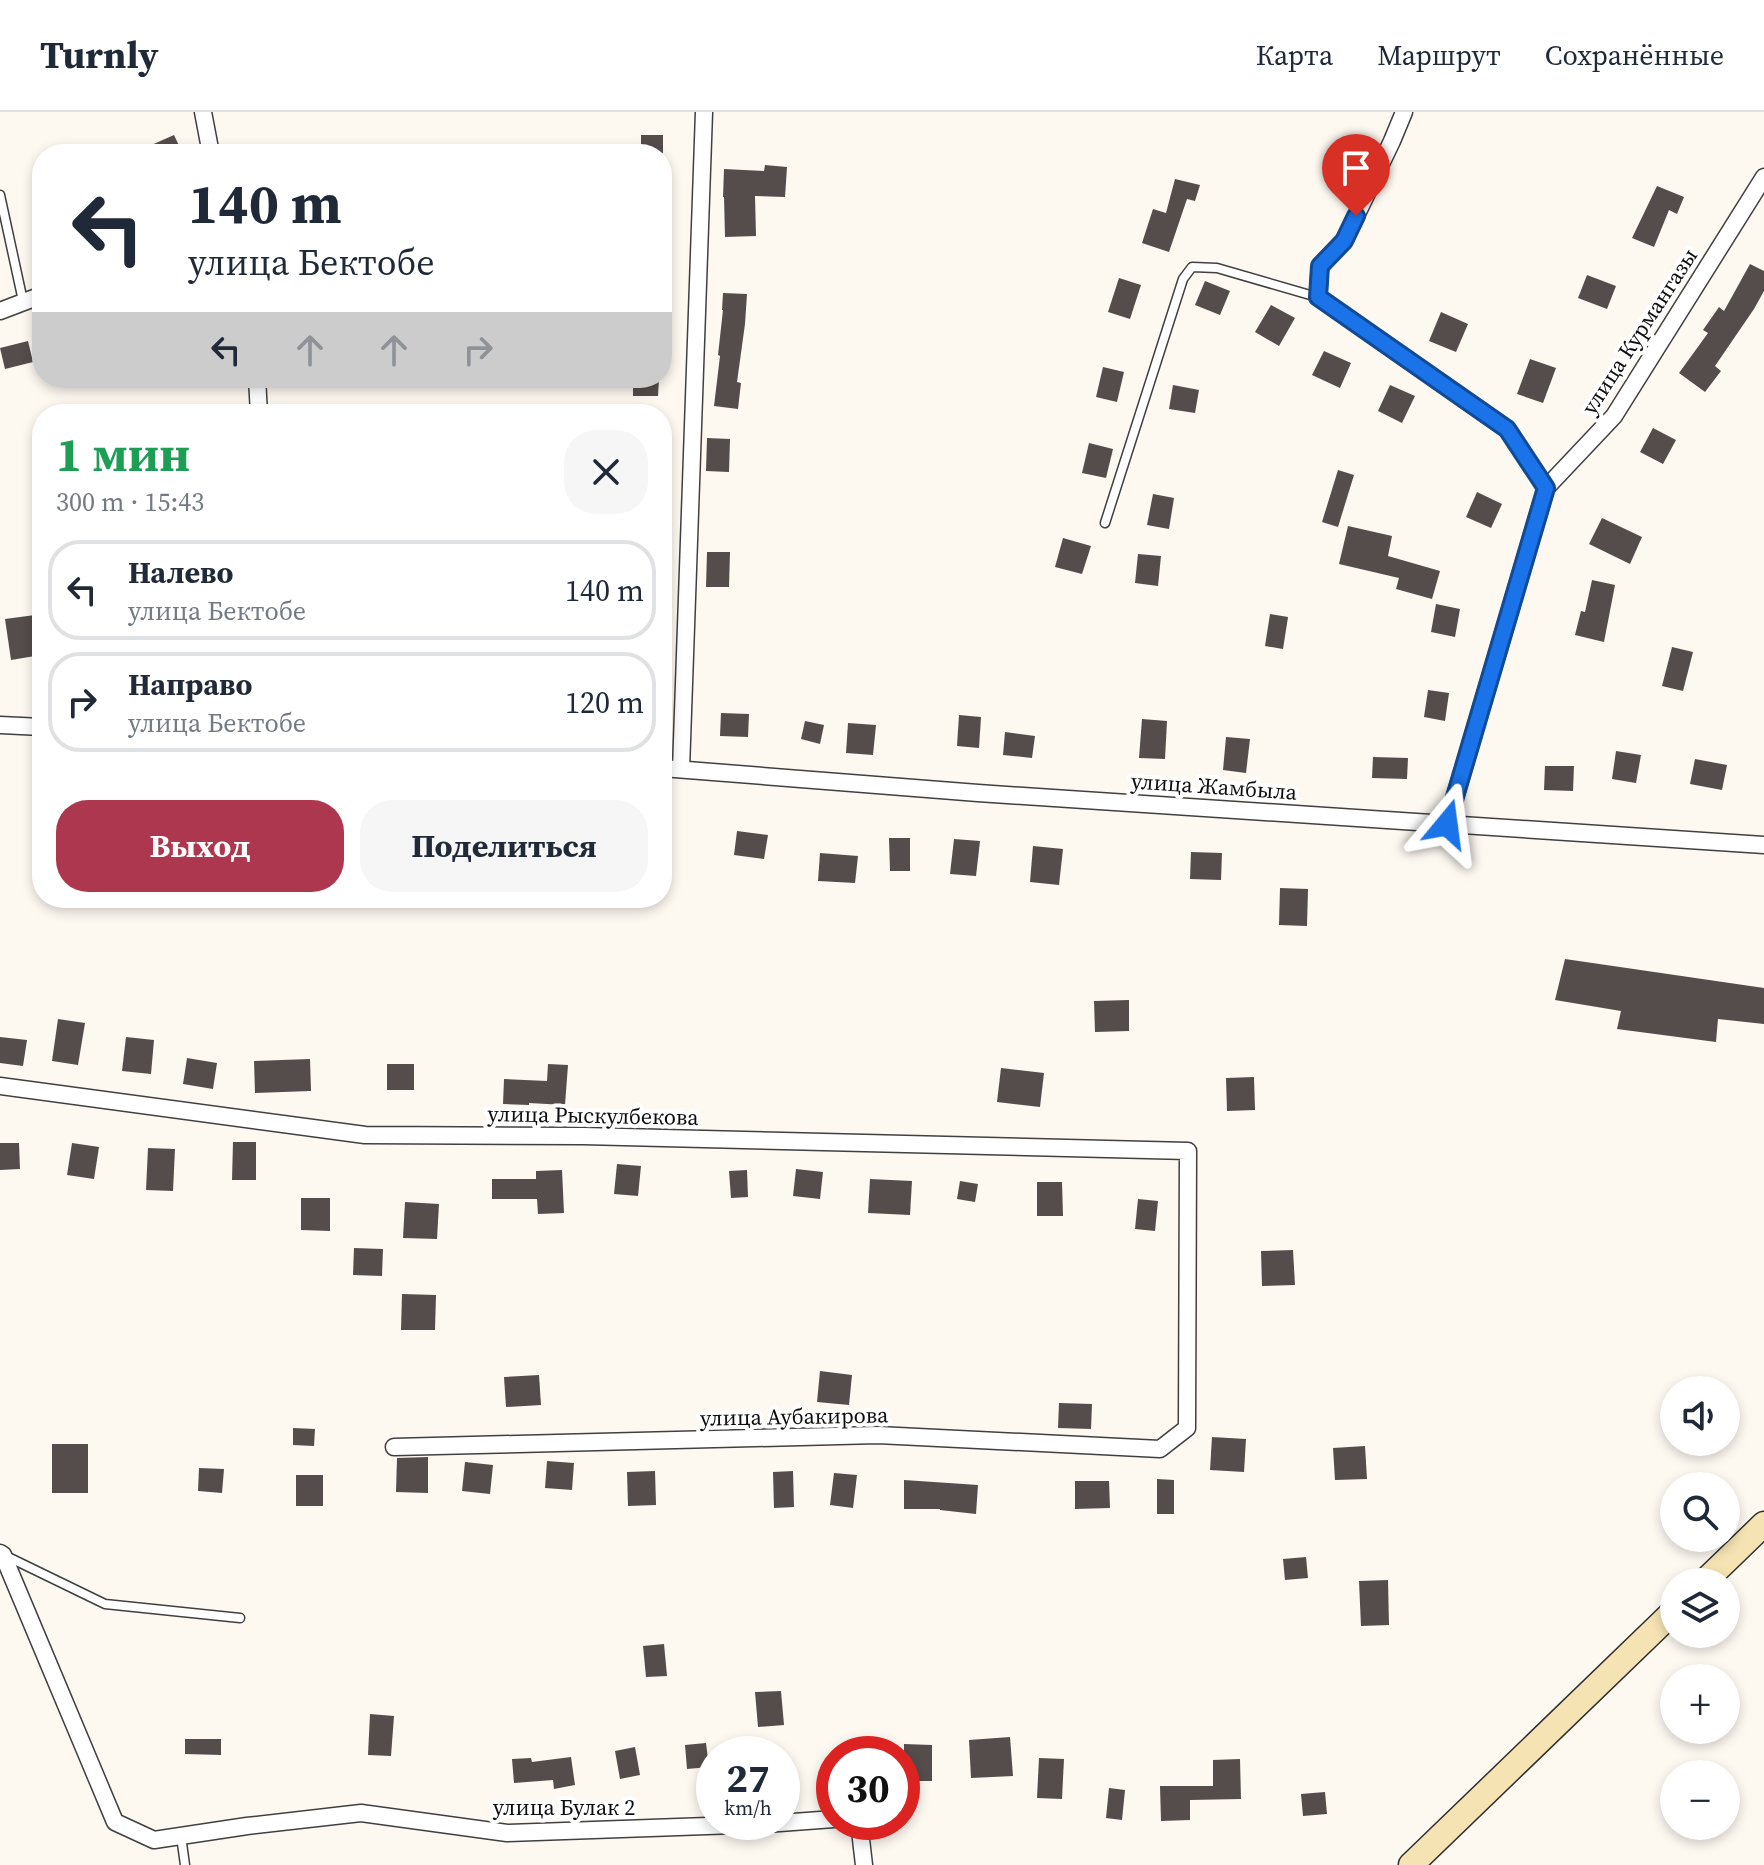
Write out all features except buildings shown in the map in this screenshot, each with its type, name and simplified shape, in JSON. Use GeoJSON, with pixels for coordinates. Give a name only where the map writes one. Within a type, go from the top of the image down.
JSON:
{"type":"FeatureCollection","features":[{"type":"Feature","properties":{"kind":"main road"},"geometry":{"type":"LineString","coordinates":[[1718,1568],[1764,1524]]}},
{"type":"Feature","properties":{"kind":"main road"},"geometry":{"type":"LineString","coordinates":[[1411,1865],[1660,1625]]}},
{"type":"Feature","properties":{"kind":"street"},"geometry":{"type":"LineString","coordinates":[[203,112],[208,144]]}},
{"type":"Feature","properties":{"kind":"street"},"geometry":{"type":"LineString","coordinates":[[681,769],[704,112]]}},
{"type":"Feature","properties":{"kind":"street"},"geometry":{"type":"LineString","coordinates":[[1404,112],[1344,241],[1320,266],[1318,297],[1507,429],[1546,488]]}},
{"type":"Feature","properties":{"kind":"street","name":"улица Курмангазы"},"geometry":{"type":"LineString","coordinates":[[1447,824],[1546,488],[1614,416],[1764,177]]}},
{"type":"Feature","properties":{"kind":"street"},"geometry":{"type":"LineString","coordinates":[[0,311],[32,298]]}},
{"type":"Feature","properties":{"kind":"street"},"geometry":{"type":"LineString","coordinates":[[0,725],[32,727]]}},
{"type":"Feature","properties":{"kind":"street","name":"улица Жамбыла"},"geometry":{"type":"LineString","coordinates":[[672,769],[978,793],[1764,845]]}},
{"type":"Feature","properties":{"kind":"street","name":"улица Рыскулбекова"},"geometry":{"type":"LineString","coordinates":[[0,1086],[365,1135],[583,1136],[1188,1151],[1187,1428]]}},
{"type":"Feature","properties":{"kind":"street","name":"улица Аубакирова"},"geometry":{"type":"LineString","coordinates":[[394,1447],[878,1435],[1160,1449],[1187,1428]]}},
{"type":"Feature","properties":{"kind":"street","name":"улица Булак 2"},"geometry":{"type":"LineString","coordinates":[[2,1554],[115,1822],[154,1840],[361,1813],[507,1833],[816,1820]]}},
{"type":"Feature","properties":{"kind":"street"},"geometry":{"type":"LineString","coordinates":[[861,1840],[864,1865]]}},
{"type":"Feature","properties":{"kind":"lane"},"geometry":{"type":"LineString","coordinates":[[0,195],[23,301]]}},
{"type":"Feature","properties":{"kind":"lane"},"geometry":{"type":"LineString","coordinates":[[1105,523],[1183,279],[1192,267],[1217,268],[1318,297]]}},
{"type":"Feature","properties":{"kind":"lane"},"geometry":{"type":"LineString","coordinates":[[2,1554],[105,1604],[240,1618]]}},
{"type":"Feature","properties":{"kind":"lane"},"geometry":{"type":"LineString","coordinates":[[181,1836],[185,1865]]}},
{"type":"Feature","properties":{"kind":"route"},"geometry":{"type":"LineString","coordinates":[[1356,216],[1344,241],[1320,266],[1318,297],[1507,429],[1546,488],[1447,824]]}}]}
